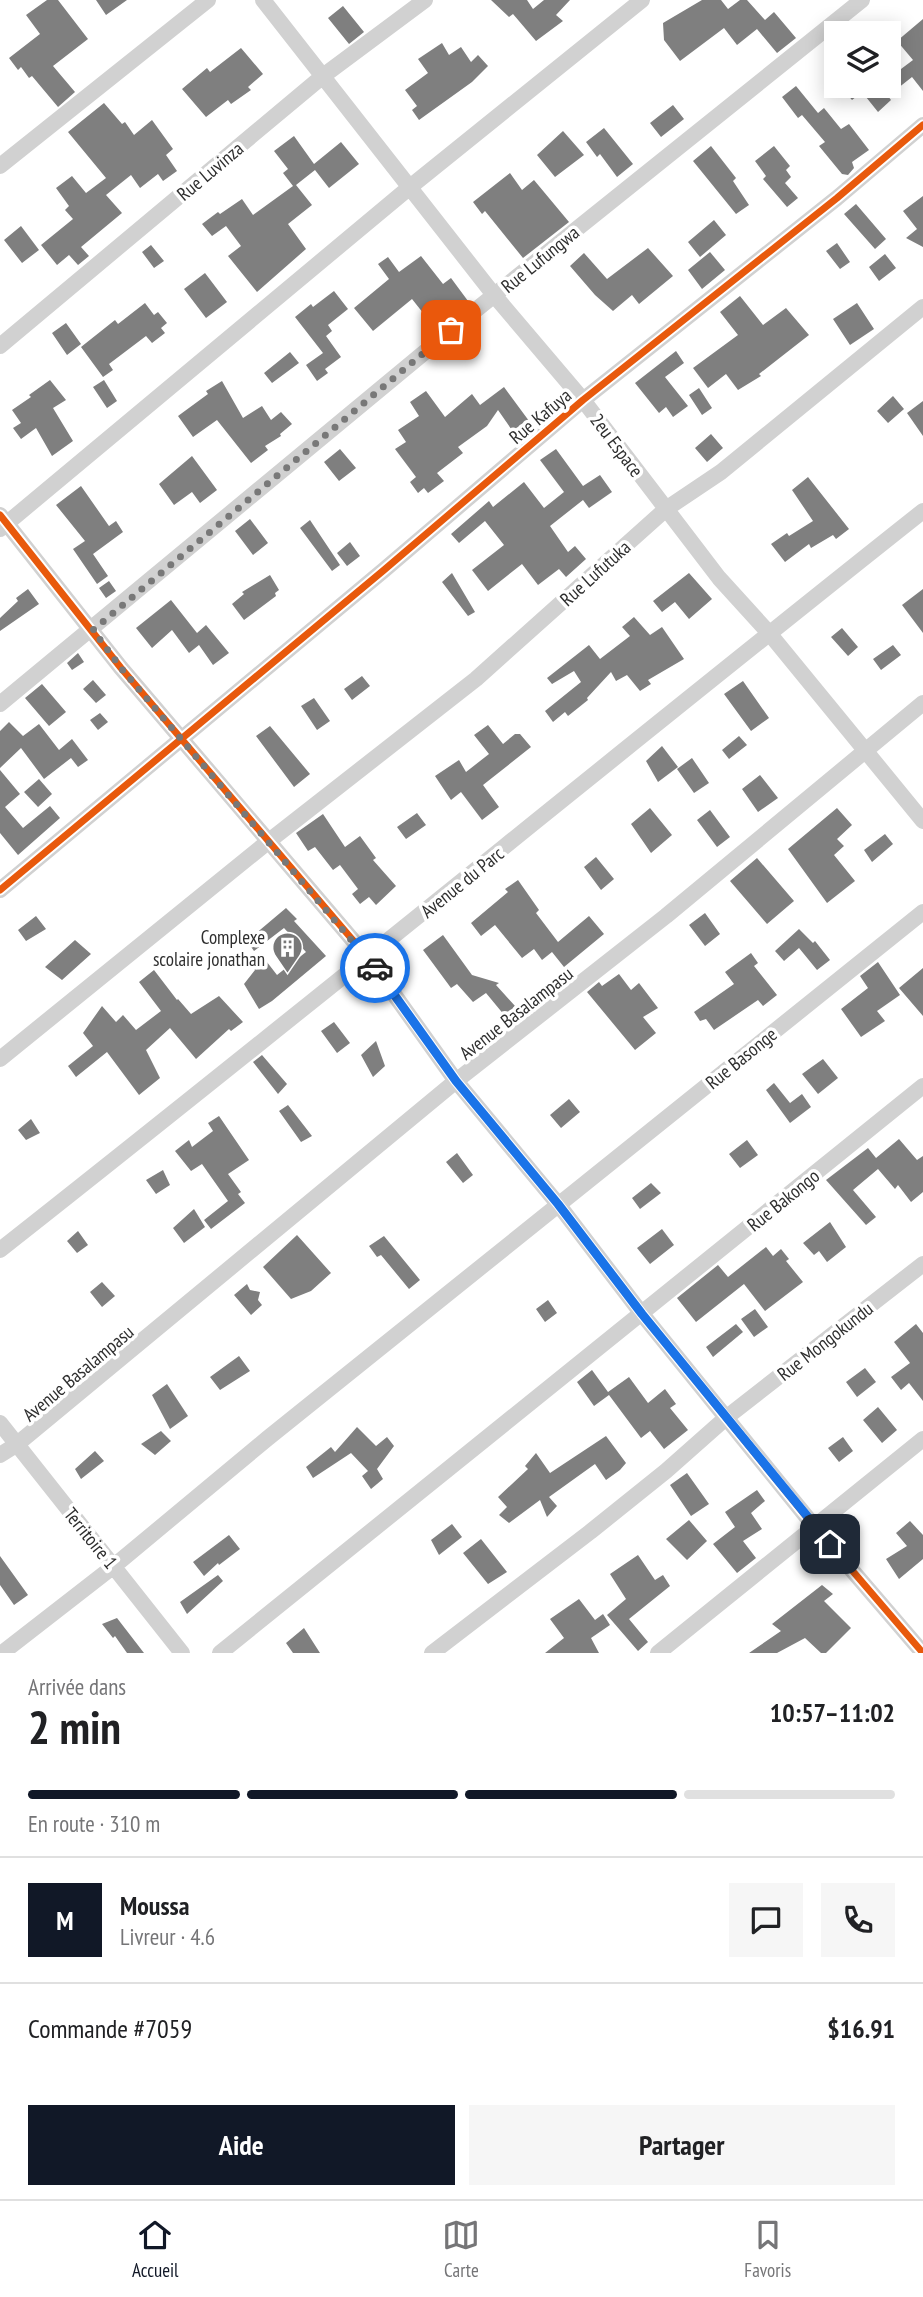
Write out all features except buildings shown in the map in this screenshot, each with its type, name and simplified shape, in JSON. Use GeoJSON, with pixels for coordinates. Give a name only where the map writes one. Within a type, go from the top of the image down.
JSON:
{"type":"FeatureCollection","features":[{"type":"Feature","properties":{"kind":"street"},"geometry":{"type":"LineString","coordinates":[[0,166],[208,0]]}},
{"type":"Feature","properties":{"kind":"street","name":"2eu Espace"},"geometry":{"type":"LineString","coordinates":[[263,0],[494,295],[583,400],[719,578],[769,633],[923,821]]}},
{"type":"Feature","properties":{"kind":"street","name":"Rue Luvinza"},"geometry":{"type":"LineString","coordinates":[[0,346],[323,76],[425,0]]}},
{"type":"Feature","properties":{"kind":"street"},"geometry":{"type":"LineString","coordinates":[[642,0],[410,187],[3,523],[93,630],[121,668],[368,958],[456,1081],[558,1204],[642,1314],[814,1526],[922,1652]]}},
{"type":"Feature","properties":{"kind":"street","name":"Rue Lufungwa"},"geometry":{"type":"LineString","coordinates":[[0,704],[93,630],[494,295],[862,0]]}},
{"type":"Feature","properties":{"kind":"street","name":"Rue Kafuya"},"geometry":{"type":"LineString","coordinates":[[0,890],[583,400],[837,198],[923,125]]}},
{"type":"Feature","properties":{"kind":"street","name":"Rue Lufutuka"},"geometry":{"type":"LineString","coordinates":[[0,1059],[476,678],[666,509],[721,472],[923,307]]}},
{"type":"Feature","properties":{"kind":"street","name":"Avenue du Parc"},"geometry":{"type":"LineString","coordinates":[[0,1250],[923,512]]}},
{"type":"Feature","properties":{"kind":"street","name":"Avenue Basalampasu"},"geometry":{"type":"LineString","coordinates":[[0,1455],[16,1445],[456,1081],[666,916],[923,703]]}},
{"type":"Feature","properties":{"kind":"street","name":"Rue Basonge"},"geometry":{"type":"LineString","coordinates":[[2,1653],[114,1566],[268,1438],[923,912]]}},
{"type":"Feature","properties":{"kind":"street","name":"Rue Bakongo"},"geometry":{"type":"LineString","coordinates":[[220,1653],[923,1086]]}},
{"type":"Feature","properties":{"kind":"street","name":"Rue Mongokundu"},"geometry":{"type":"LineString","coordinates":[[432,1653],[655,1480],[727,1417],[923,1264]]}},
{"type":"Feature","properties":{"kind":"street","name":"Territoire 1"},"geometry":{"type":"LineString","coordinates":[[0,1423],[181,1653]]}},
{"type":"Feature","properties":{"kind":"street"},"geometry":{"type":"LineString","coordinates":[[658,1653],[923,1439]]}},
{"type":"Feature","properties":{"kind":"cycle path"},"geometry":{"type":"LineString","coordinates":[[0,890],[384,570],[583,400],[837,198],[923,125]]}},
{"type":"Feature","properties":{"kind":"cycle path"},"geometry":{"type":"LineString","coordinates":[[0,515],[121,668],[368,958],[456,1081],[558,1204],[642,1314],[814,1526],[923,1653]]}},
{"type":"Feature","properties":{"kind":"way so far"},"geometry":{"type":"LineString","coordinates":[[375,968],[121,668],[93,630],[451,330]]}},
{"type":"Feature","properties":{"kind":"place","name":"Complexe scolaire jonathan"},"geometry":{"type":"Point","coordinates":[288,975]}},
{"type":"Feature","properties":{"kind":"route"},"geometry":{"type":"LineString","coordinates":[[375,968],[456,1081],[830,1544]]}}]}
